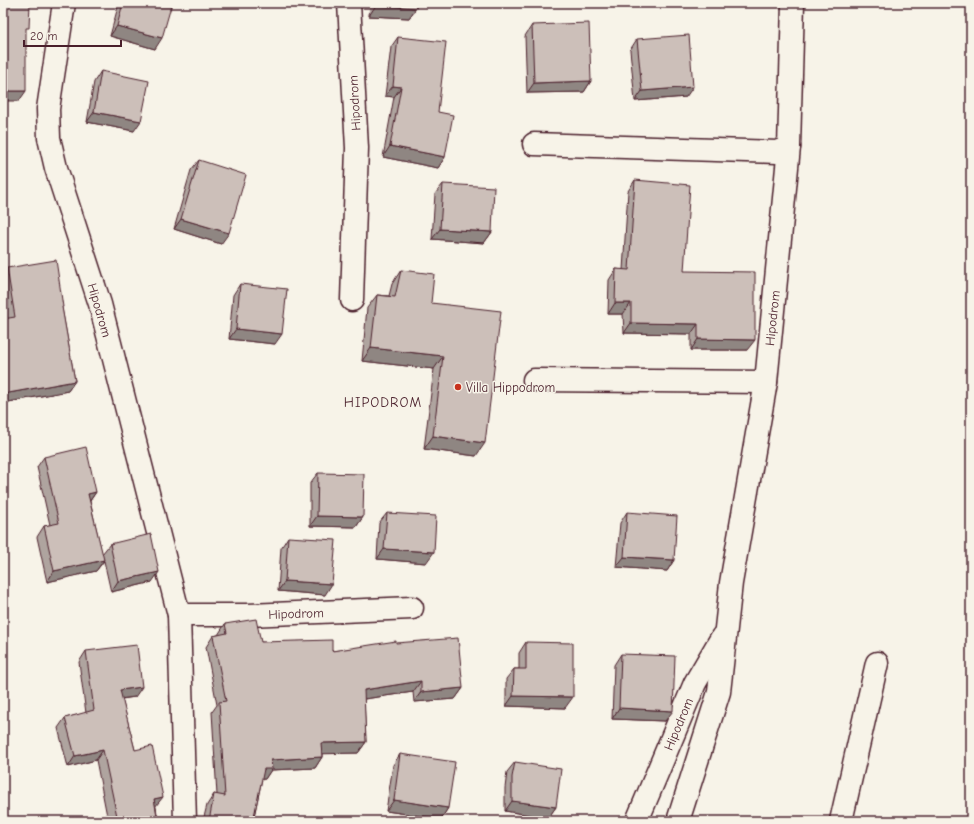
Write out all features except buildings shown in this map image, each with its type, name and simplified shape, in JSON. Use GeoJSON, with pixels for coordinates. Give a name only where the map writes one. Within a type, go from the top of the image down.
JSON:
{"type":"FeatureCollection","features":[{"type":"Feature","properties":{"kind":"street","name":"Hipodrom"},"geometry":{"type":"LineString","coordinates":[[64,3],[48,109],[49,138],[56,168],[100,304],[179,615],[185,821]]}},
{"type":"Feature","properties":{"kind":"street","name":"Hipodrom"},"geometry":{"type":"LineString","coordinates":[[349,3],[357,148],[352,300]]}},
{"type":"Feature","properties":{"kind":"street","name":"Hipodrom"},"geometry":{"type":"LineString","coordinates":[[678,821],[719,692],[731,583],[766,382],[789,146],[793,3]]}},
{"type":"Feature","properties":{"kind":"street"},"geometry":{"type":"LineString","coordinates":[[534,144],[777,152],[789,146]]}},
{"type":"Feature","properties":{"kind":"street"},"geometry":{"type":"LineString","coordinates":[[534,380],[766,382]]}},
{"type":"Feature","properties":{"kind":"street","name":"Hipodrom"},"geometry":{"type":"LineString","coordinates":[[179,615],[248,615],[412,608]]}},
{"type":"Feature","properties":{"kind":"street","name":"Hipodrom"},"geometry":{"type":"LineString","coordinates":[[637,821],[695,683],[726,630]]}},
{"type":"Feature","properties":{"kind":"street"},"geometry":{"type":"LineString","coordinates":[[841,821],[877,663]]}},
{"type":"Feature","properties":{"kind":"shaded area"},"geometry":{"type":"Polygon","coordinates":[[[971,778],[971,821],[966,821],[971,778]]]}},
{"type":"Feature","properties":{"kind":"place","name":"Villa Hippodrom"},"geometry":{"type":"Point","coordinates":[458,387]}},
{"type":"Feature","properties":{"kind":"district","name":"HIPODROM"},"geometry":{"type":"Point","coordinates":[383,402]}}]}
